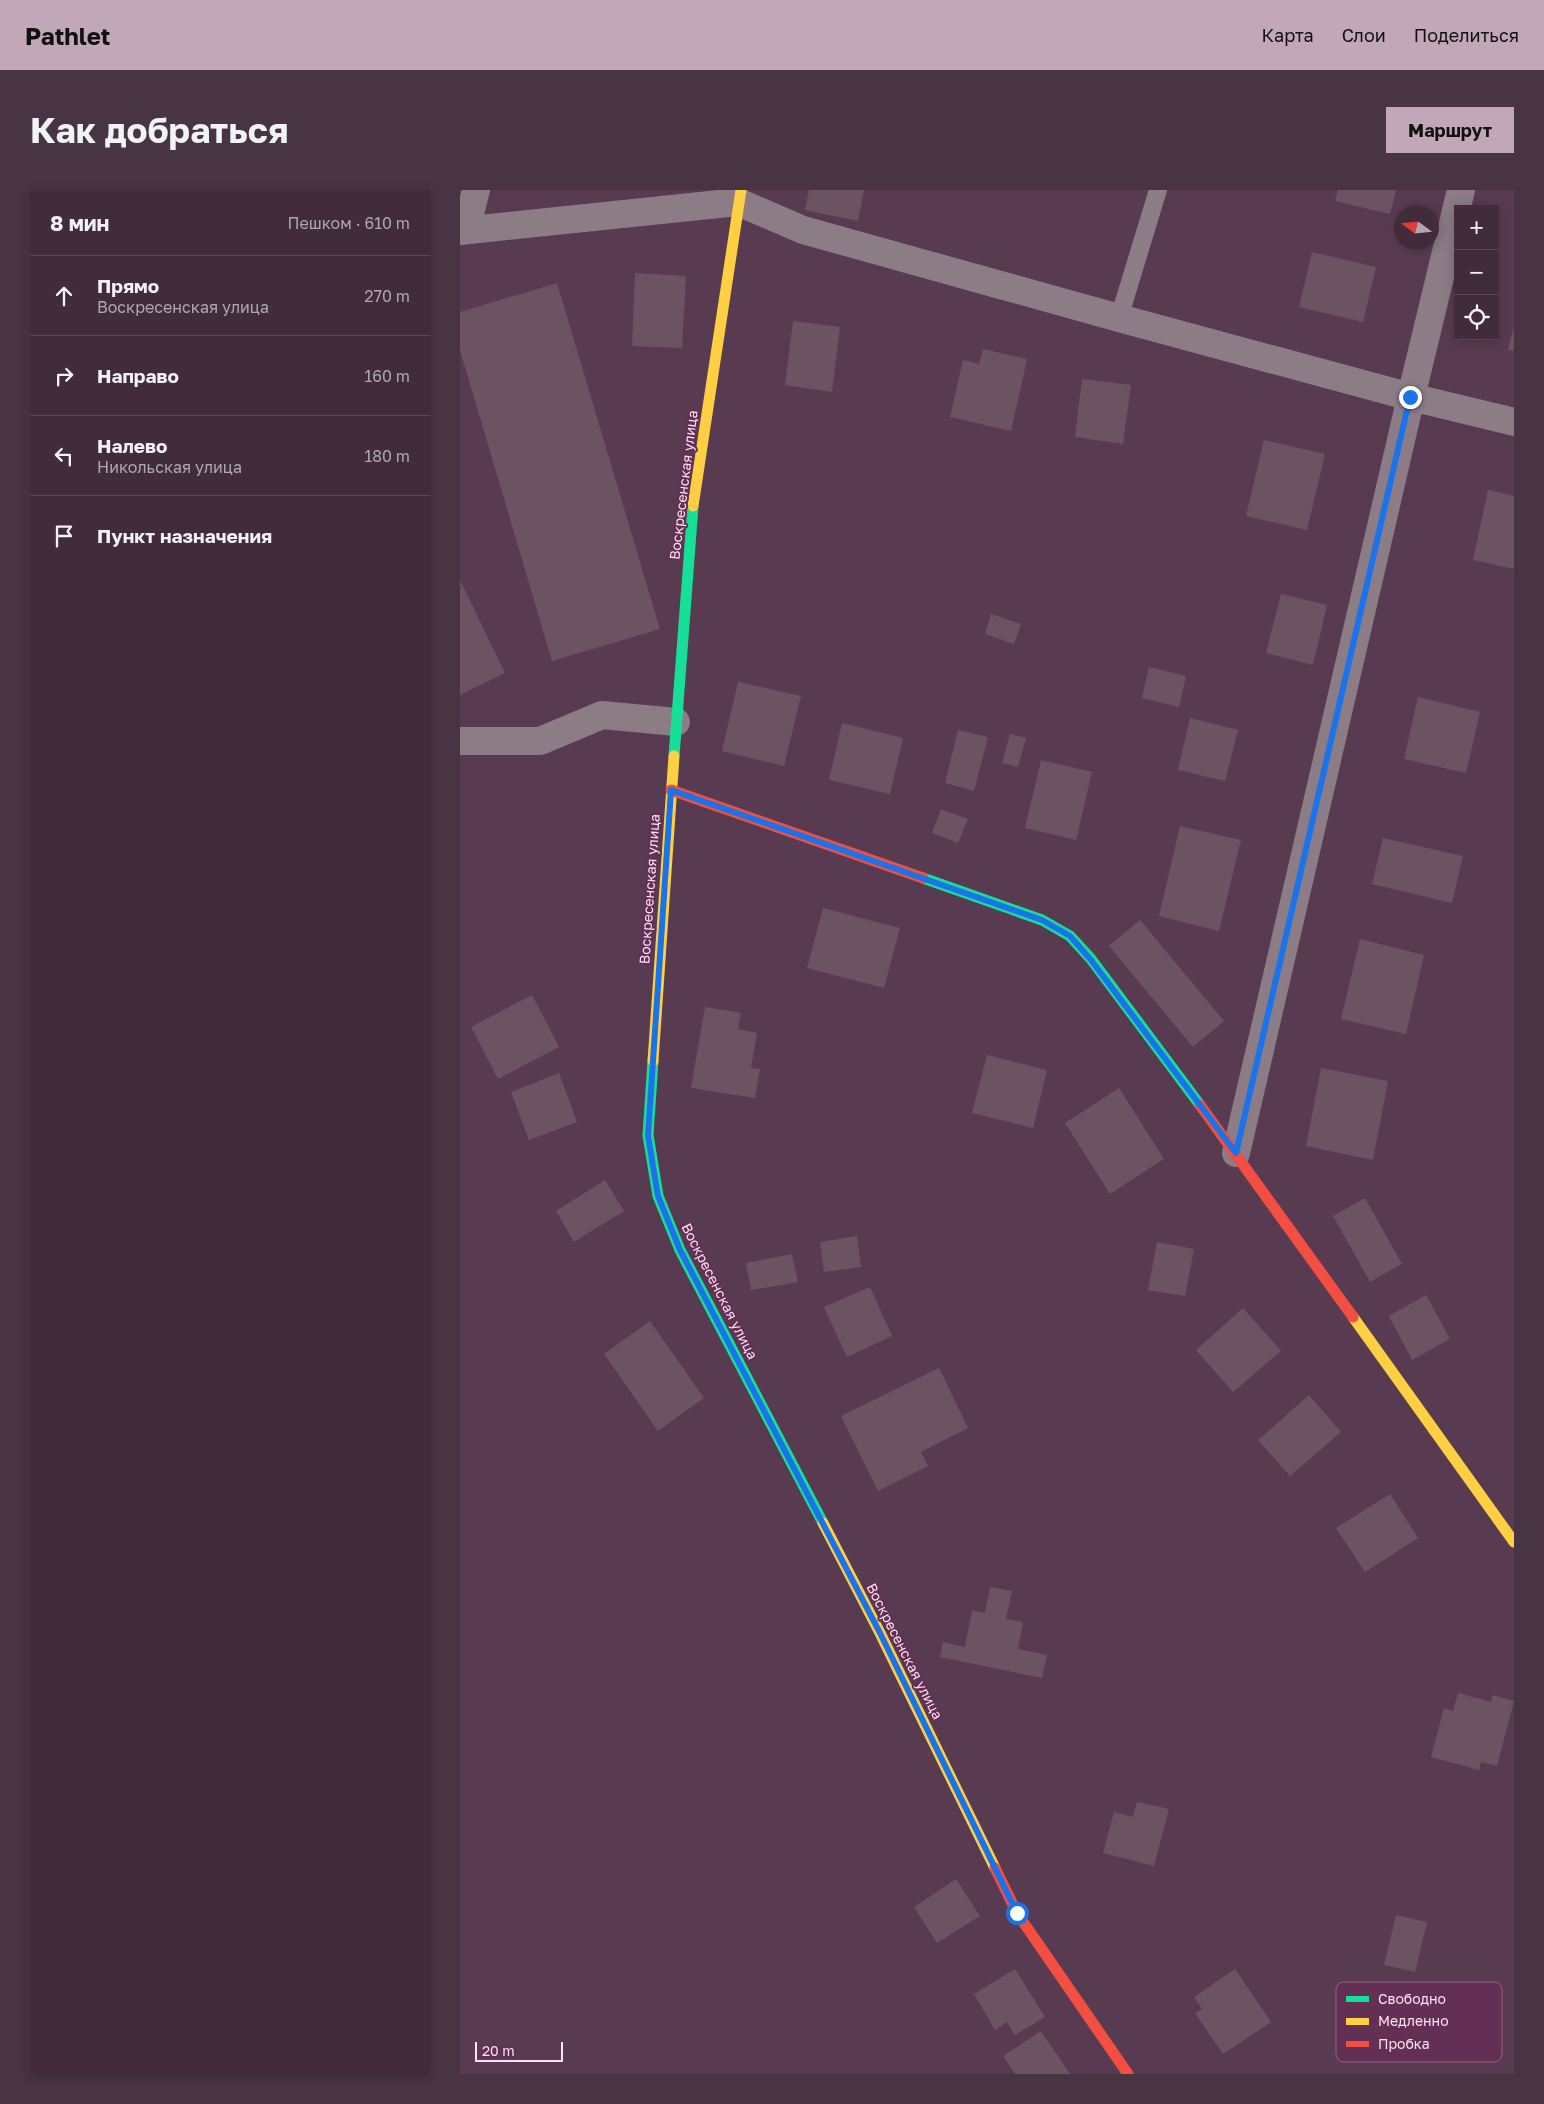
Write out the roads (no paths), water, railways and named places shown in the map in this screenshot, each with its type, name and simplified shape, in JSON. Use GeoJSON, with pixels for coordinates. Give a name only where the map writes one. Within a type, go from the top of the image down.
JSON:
{"type":"FeatureCollection","features":[{"type":"Feature","properties":{"kind":"street"},"geometry":{"type":"LineString","coordinates":[[476,190],[463,230],[739,196],[803,230],[1410,397],[1514,422]]}},
{"type":"Feature","properties":{"kind":"street"},"geometry":{"type":"LineString","coordinates":[[1236,1153],[1410,397],[1461,190]]}},
{"type":"Feature","properties":{"kind":"street","name":"Воскресенская улица"},"geometry":{"type":"LineString","coordinates":[[739,196],[694,499],[671,790],[648,1136],[658,1196],[680,1250],[880,1633],[1017,1913],[1128,2074]]}},
{"type":"Feature","properties":{"kind":"street"},"geometry":{"type":"LineString","coordinates":[[460,741],[540,741],[602,715],[676,722]]}},
{"type":"Feature","properties":{"kind":"street"},"geometry":{"type":"LineString","coordinates":[[671,790],[1042,920],[1070,936],[1091,960],[1236,1153],[1514,1542]]}},
{"type":"Feature","properties":{"kind":"lane"},"geometry":{"type":"LineString","coordinates":[[1119,318],[1158,190]]}}]}
